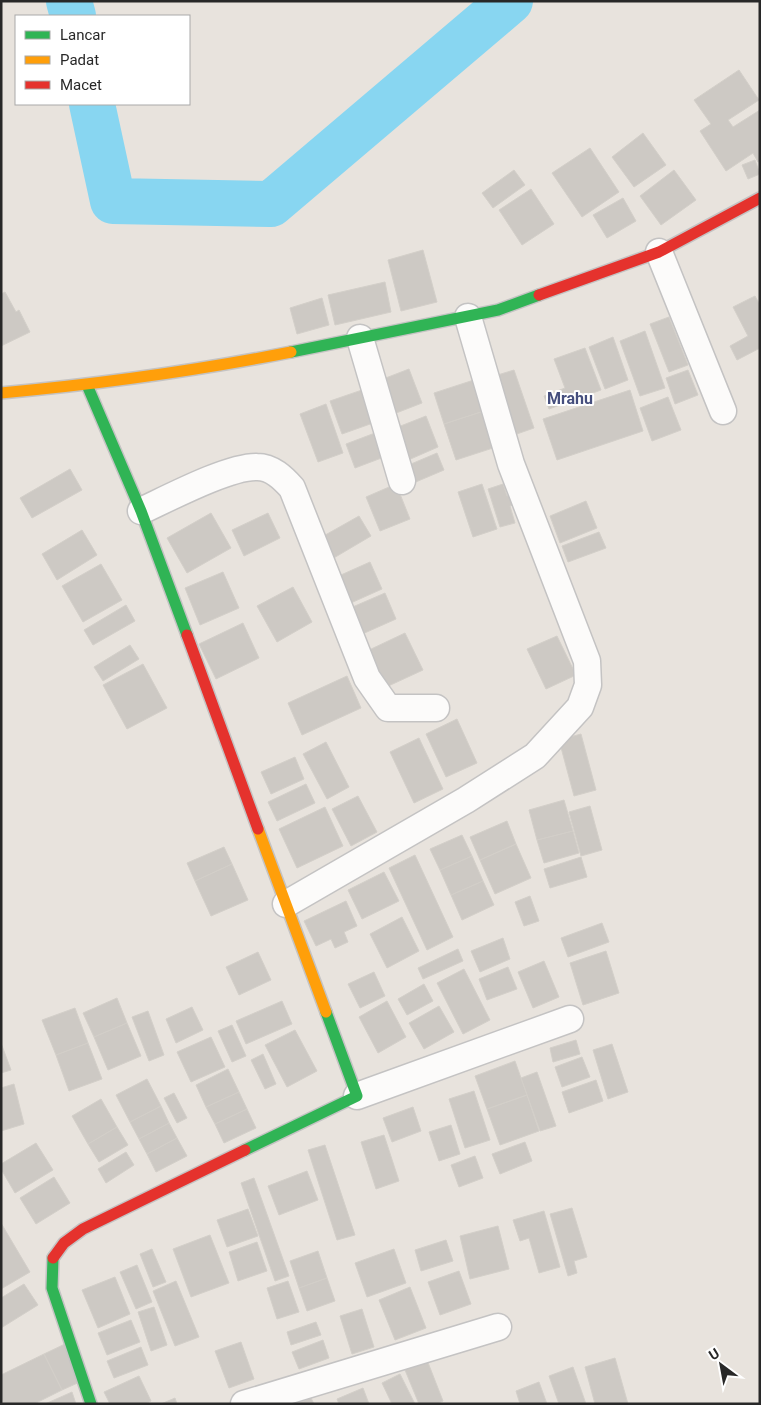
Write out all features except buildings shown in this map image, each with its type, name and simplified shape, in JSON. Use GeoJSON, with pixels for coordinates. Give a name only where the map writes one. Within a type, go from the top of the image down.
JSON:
{"type":"FeatureCollection","features":[{"type":"Feature","properties":{"kind":"street"},"geometry":{"type":"LineString","coordinates":[[1,392],[87,385],[226,365],[498,310],[659,252],[760,198]]}},
{"type":"Feature","properties":{"kind":"street"},"geometry":{"type":"LineString","coordinates":[[659,252],[722,411]]}},
{"type":"Feature","properties":{"kind":"street"},"geometry":{"type":"LineString","coordinates":[[286,904],[466,800],[535,756],[574,716],[588,685],[587,661],[511,464],[468,317]]}},
{"type":"Feature","properties":{"kind":"street"},"geometry":{"type":"LineString","coordinates":[[360,338],[402,481]]}},
{"type":"Feature","properties":{"kind":"street"},"geometry":{"type":"LineString","coordinates":[[87,385],[141,511],[357,1096]]}},
{"type":"Feature","properties":{"kind":"street"},"geometry":{"type":"LineString","coordinates":[[141,511],[206,481],[239,470],[257,466],[279,474],[292,488],[367,678],[379,698],[388,708],[436,708]]}},
{"type":"Feature","properties":{"kind":"street"},"geometry":{"type":"LineString","coordinates":[[91,1404],[52,1288],[51,1260],[64,1243],[83,1229],[357,1096],[570,1019]]}},
{"type":"Feature","properties":{"kind":"street"},"geometry":{"type":"LineString","coordinates":[[244,1404],[498,1327]]}},
{"type":"Feature","properties":{"kind":"waterway"},"geometry":{"type":"LineString","coordinates":[[69,1],[73,15]]}},
{"type":"Feature","properties":{"kind":"waterway"},"geometry":{"type":"LineString","coordinates":[[92,105],[113,201],[271,204],[510,1]]}},
{"type":"Feature","properties":{"kind":"traffic: fast"},"geometry":{"type":"LineString","coordinates":[[291,352],[498,310],[539,295]]}},
{"type":"Feature","properties":{"kind":"traffic: fast"},"geometry":{"type":"LineString","coordinates":[[87,385],[141,511],[187,635]]}},
{"type":"Feature","properties":{"kind":"traffic: fast"},"geometry":{"type":"LineString","coordinates":[[245,1150],[357,1096],[326,1012]]}},
{"type":"Feature","properties":{"kind":"traffic: fast"},"geometry":{"type":"LineString","coordinates":[[53,1258],[52,1288],[91,1404]]}},
{"type":"Feature","properties":{"kind":"traffic: slow"},"geometry":{"type":"LineString","coordinates":[[1,393],[147,376],[291,352]]}},
{"type":"Feature","properties":{"kind":"traffic: slow"},"geometry":{"type":"LineString","coordinates":[[258,829],[326,1012]]}},
{"type":"Feature","properties":{"kind":"traffic: jam"},"geometry":{"type":"LineString","coordinates":[[539,295],[659,252],[760,198]]}},
{"type":"Feature","properties":{"kind":"traffic: jam"},"geometry":{"type":"LineString","coordinates":[[187,635],[258,829]]}},
{"type":"Feature","properties":{"kind":"traffic: jam"},"geometry":{"type":"LineString","coordinates":[[53,1258],[64,1243],[83,1229],[245,1150]]}},
{"type":"Feature","properties":{"kind":"district","name":"Mrahu"},"geometry":{"type":"Point","coordinates":[570,398]}}]}
